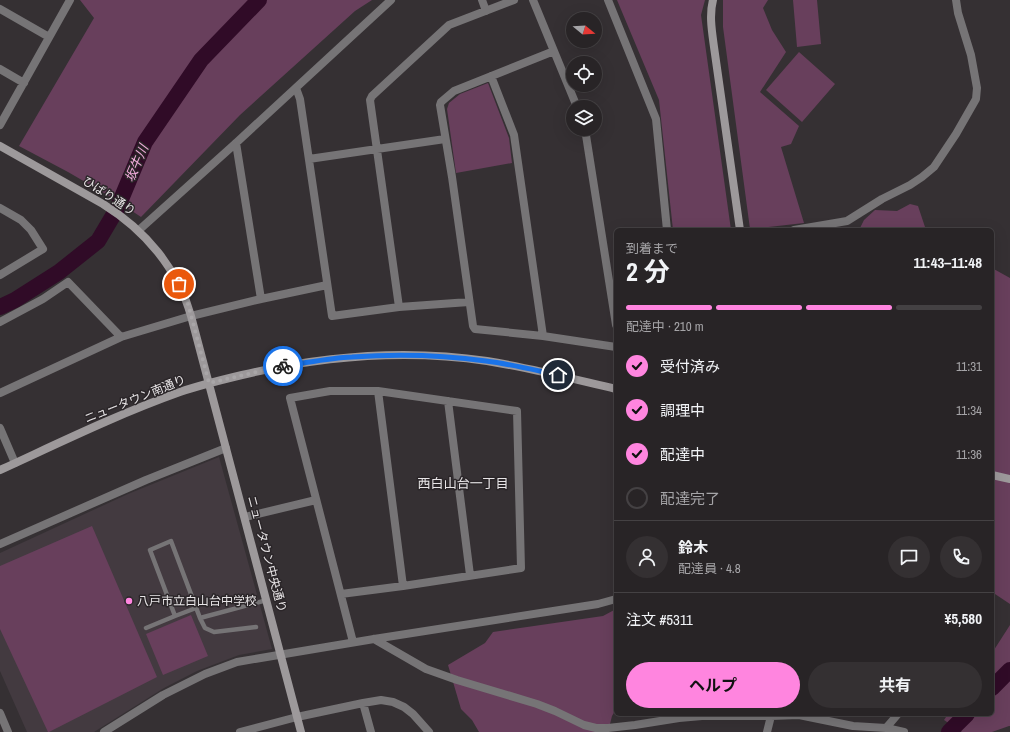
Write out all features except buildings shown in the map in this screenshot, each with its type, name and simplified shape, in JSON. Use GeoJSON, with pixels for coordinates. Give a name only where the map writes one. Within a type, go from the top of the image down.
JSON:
{"type":"FeatureCollection","features":[{"type":"Feature","properties":{"kind":"street"},"geometry":{"type":"LineString","coordinates":[[0,125],[70,0]]}},
{"type":"Feature","properties":{"kind":"street"},"geometry":{"type":"LineString","coordinates":[[138,230],[236,143],[391,0]]}},
{"type":"Feature","properties":{"kind":"street"},"geometry":{"type":"LineString","coordinates":[[482,0],[486,11]]}},
{"type":"Feature","properties":{"kind":"street"},"geometry":{"type":"LineString","coordinates":[[399,307],[370,100],[372,96],[449,25],[514,0]]}},
{"type":"Feature","properties":{"kind":"street"},"geometry":{"type":"LineString","coordinates":[[533,0],[574,100]]}},
{"type":"Feature","properties":{"kind":"street"},"geometry":{"type":"LineString","coordinates":[[608,0],[656,119],[667,228]]}},
{"type":"Feature","properties":{"kind":"street"},"geometry":{"type":"LineString","coordinates":[[713,0],[711,21],[714,47],[740,228]]}},
{"type":"Feature","properties":{"kind":"street"},"geometry":{"type":"LineString","coordinates":[[806,228],[847,221],[882,199],[910,185],[934,167],[956,134],[976,99],[977,88],[971,55],[958,13],[956,0]]}},
{"type":"Feature","properties":{"kind":"street"},"geometry":{"type":"LineString","coordinates":[[0,9],[48,37]]}},
{"type":"Feature","properties":{"kind":"street"},"geometry":{"type":"LineString","coordinates":[[554,51],[454,91],[441,102],[440,105],[452,177],[473,326],[475,329],[544,336],[614,347]]}},
{"type":"Feature","properties":{"kind":"street"},"geometry":{"type":"LineString","coordinates":[[0,69],[24,82]]}},
{"type":"Feature","properties":{"kind":"street"},"geometry":{"type":"LineString","coordinates":[[491,76],[514,135],[544,336]]}},
{"type":"Feature","properties":{"kind":"street"},"geometry":{"type":"LineString","coordinates":[[296,88],[300,99],[332,316],[399,307],[469,302]]}},
{"type":"Feature","properties":{"kind":"street"},"geometry":{"type":"LineString","coordinates":[[586,136],[614,312]]}},
{"type":"Feature","properties":{"kind":"street"},"geometry":{"type":"LineString","coordinates":[[309,159],[445,139]]}},
{"type":"Feature","properties":{"kind":"street"},"geometry":{"type":"LineString","coordinates":[[236,143],[261,299]]}},
{"type":"Feature","properties":{"kind":"street","name":"ひばり通り"},"geometry":{"type":"LineString","coordinates":[[0,146],[109,207],[138,230],[159,252],[179,284],[188,304],[209,383]]}},
{"type":"Feature","properties":{"kind":"street"},"geometry":{"type":"LineString","coordinates":[[0,208],[21,220],[31,230],[43,249],[0,275]]}},
{"type":"Feature","properties":{"kind":"street"},"geometry":{"type":"LineString","coordinates":[[0,322],[43,299],[68,282],[121,337]]}},
{"type":"Feature","properties":{"kind":"street"},"geometry":{"type":"LineString","coordinates":[[0,393],[121,337],[191,316],[327,284]]}},
{"type":"Feature","properties":{"kind":"street","name":"ニュータウン南通り"},"geometry":{"type":"LineString","coordinates":[[0,470],[123,414],[180,392],[209,383],[307,362],[351,357],[444,357],[486,361],[528,368],[614,389]]}},
{"type":"Feature","properties":{"kind":"street","name":"ニュータウン中央通り"},"geometry":{"type":"LineString","coordinates":[[209,383],[301,732]]}},
{"type":"Feature","properties":{"kind":"street"},"geometry":{"type":"LineString","coordinates":[[342,594],[521,568],[518,412],[378,391],[330,391],[290,398],[342,594],[353,642]]}},
{"type":"Feature","properties":{"kind":"street"},"geometry":{"type":"LineString","coordinates":[[378,391],[403,586]]}},
{"type":"Feature","properties":{"kind":"street"},"geometry":{"type":"LineString","coordinates":[[448,401],[470,575]]}},
{"type":"Feature","properties":{"kind":"street"},"geometry":{"type":"LineString","coordinates":[[0,428],[15,463]]}},
{"type":"Feature","properties":{"kind":"street"},"geometry":{"type":"LineString","coordinates":[[0,544],[146,480],[226,448]]}},
{"type":"Feature","properties":{"kind":"street"},"geometry":{"type":"LineString","coordinates":[[994,475],[1010,479]]}},
{"type":"Feature","properties":{"kind":"street"},"geometry":{"type":"LineString","coordinates":[[245,517],[316,500]]}},
{"type":"Feature","properties":{"kind":"street"},"geometry":{"type":"LineString","coordinates":[[104,732],[163,695],[205,674],[237,662],[353,642],[598,604],[614,600]]}},
{"type":"Feature","properties":{"kind":"street"},"geometry":{"type":"LineString","coordinates":[[374,639],[426,669],[537,704],[584,725],[596,728],[634,729],[679,718],[702,716],[771,716],[767,732]]}},
{"type":"Feature","properties":{"kind":"street"},"geometry":{"type":"LineString","coordinates":[[240,732],[297,717],[382,700],[393,702],[404,707],[413,714],[429,732]]}},
{"type":"Feature","properties":{"kind":"street"},"geometry":{"type":"LineString","coordinates":[[363,703],[371,732]]}},
{"type":"Feature","properties":{"kind":"street"},"geometry":{"type":"LineString","coordinates":[[0,714],[8,732]]}},
{"type":"Feature","properties":{"kind":"street"},"geometry":{"type":"LineString","coordinates":[[804,716],[853,726],[886,728],[904,732]]}},
{"type":"Feature","properties":{"kind":"street"},"geometry":{"type":"LineString","coordinates":[[886,728],[896,716]]}},
{"type":"Feature","properties":{"kind":"lane"},"geometry":{"type":"LineString","coordinates":[[175,616],[150,550],[171,541],[205,628],[214,632],[256,627]]}},
{"type":"Feature","properties":{"kind":"lane"},"geometry":{"type":"LineString","coordinates":[[200,618],[267,600]]}},
{"type":"Feature","properties":{"kind":"lane"},"geometry":{"type":"LineString","coordinates":[[146,628],[196,608]]}},
{"type":"Feature","properties":{"kind":"shaded area"},"geometry":{"type":"Polygon","coordinates":[[[80,0],[372,0],[355,11],[240,115],[141,217],[111,197],[19,146],[94,18],[80,0]]]}},
{"type":"Feature","properties":{"kind":"shaded area"},"geometry":{"type":"Polygon","coordinates":[[[617,0],[705,0],[701,15],[731,228],[673,228],[659,100],[617,0]]]}},
{"type":"Feature","properties":{"kind":"shaded area"},"geometry":{"type":"Polygon","coordinates":[[[723,0],[768,0],[763,8],[772,30],[786,52],[760,92],[799,126],[791,144],[781,147],[804,223],[750,228],[723,27],[723,0]]]}},
{"type":"Feature","properties":{"kind":"shaded area"},"geometry":{"type":"Polygon","coordinates":[[[793,0],[817,0],[821,44],[797,47],[793,0]]]}},
{"type":"Feature","properties":{"kind":"shaded area"},"geometry":{"type":"Polygon","coordinates":[[[799,52],[835,84],[802,122],[766,90],[799,52]]]}},
{"type":"Feature","properties":{"kind":"shaded area"},"geometry":{"type":"Polygon","coordinates":[[[488,83],[509,138],[512,163],[456,173],[447,109],[449,103],[460,94],[488,83]]]}},
{"type":"Feature","properties":{"kind":"shaded area"},"geometry":{"type":"Polygon","coordinates":[[[910,204],[918,206],[925,228],[860,228],[864,220],[875,210],[897,211],[910,204]]]}},
{"type":"Feature","properties":{"kind":"shaded area"},"geometry":{"type":"Polygon","coordinates":[[[994,269],[1010,278],[1010,604],[994,593],[994,269]]]}},
{"type":"Feature","properties":{"kind":"shaded area","name":"八戸市立白山台中学校"},"geometry":{"type":"Polygon","coordinates":[[[219,457],[272,649],[239,655],[197,671],[164,688],[94,732],[27,732],[0,671],[0,553],[128,494],[219,457]]]}},
{"type":"Feature","properties":{"kind":"shaded area"},"geometry":{"type":"Polygon","coordinates":[[[92,526],[157,677],[48,732],[0,629],[0,566],[92,526]]]}},
{"type":"Feature","properties":{"kind":"shaded area"},"geometry":{"type":"Polygon","coordinates":[[[614,610],[614,712],[608,732],[479,732],[472,720],[461,709],[448,665],[485,643],[493,632],[603,616],[614,610]]]}},
{"type":"Feature","properties":{"kind":"shaded area"},"geometry":{"type":"Polygon","coordinates":[[[191,615],[208,656],[163,675],[146,634],[191,615]]]}},
{"type":"Feature","properties":{"kind":"shaded area"},"geometry":{"type":"Polygon","coordinates":[[[1010,625],[1010,726],[992,732],[962,732],[944,720],[947,716],[994,716],[994,650],[1010,625]]]}},
{"type":"Feature","properties":{"kind":"waterway","name":"坂牛川"},"geometry":{"type":"LineString","coordinates":[[0,307],[15,300],[59,272],[98,241],[117,209],[145,142],[201,60],[259,0]]}},
{"type":"Feature","properties":{"kind":"waterway"},"geometry":{"type":"LineString","coordinates":[[994,686],[1010,670]]}},
{"type":"Feature","properties":{"kind":"waterway"},"geometry":{"type":"LineString","coordinates":[[949,732],[965,716]]}},
{"type":"Feature","properties":{"kind":"way so far"},"geometry":{"type":"LineString","coordinates":[[179,284],[188,304],[209,383],[283,366]]}},
{"type":"Feature","properties":{"kind":"place","name":"八戸市立白山台中学校"},"geometry":{"type":"Point","coordinates":[129,601]}},
{"type":"Feature","properties":{"kind":"district","name":"西白山台一丁目"},"geometry":{"type":"Point","coordinates":[463,483]}},
{"type":"Feature","properties":{"kind":"route"},"geometry":{"type":"LineString","coordinates":[[283,366],[351,357],[444,357],[486,361],[558,375]]}}]}
